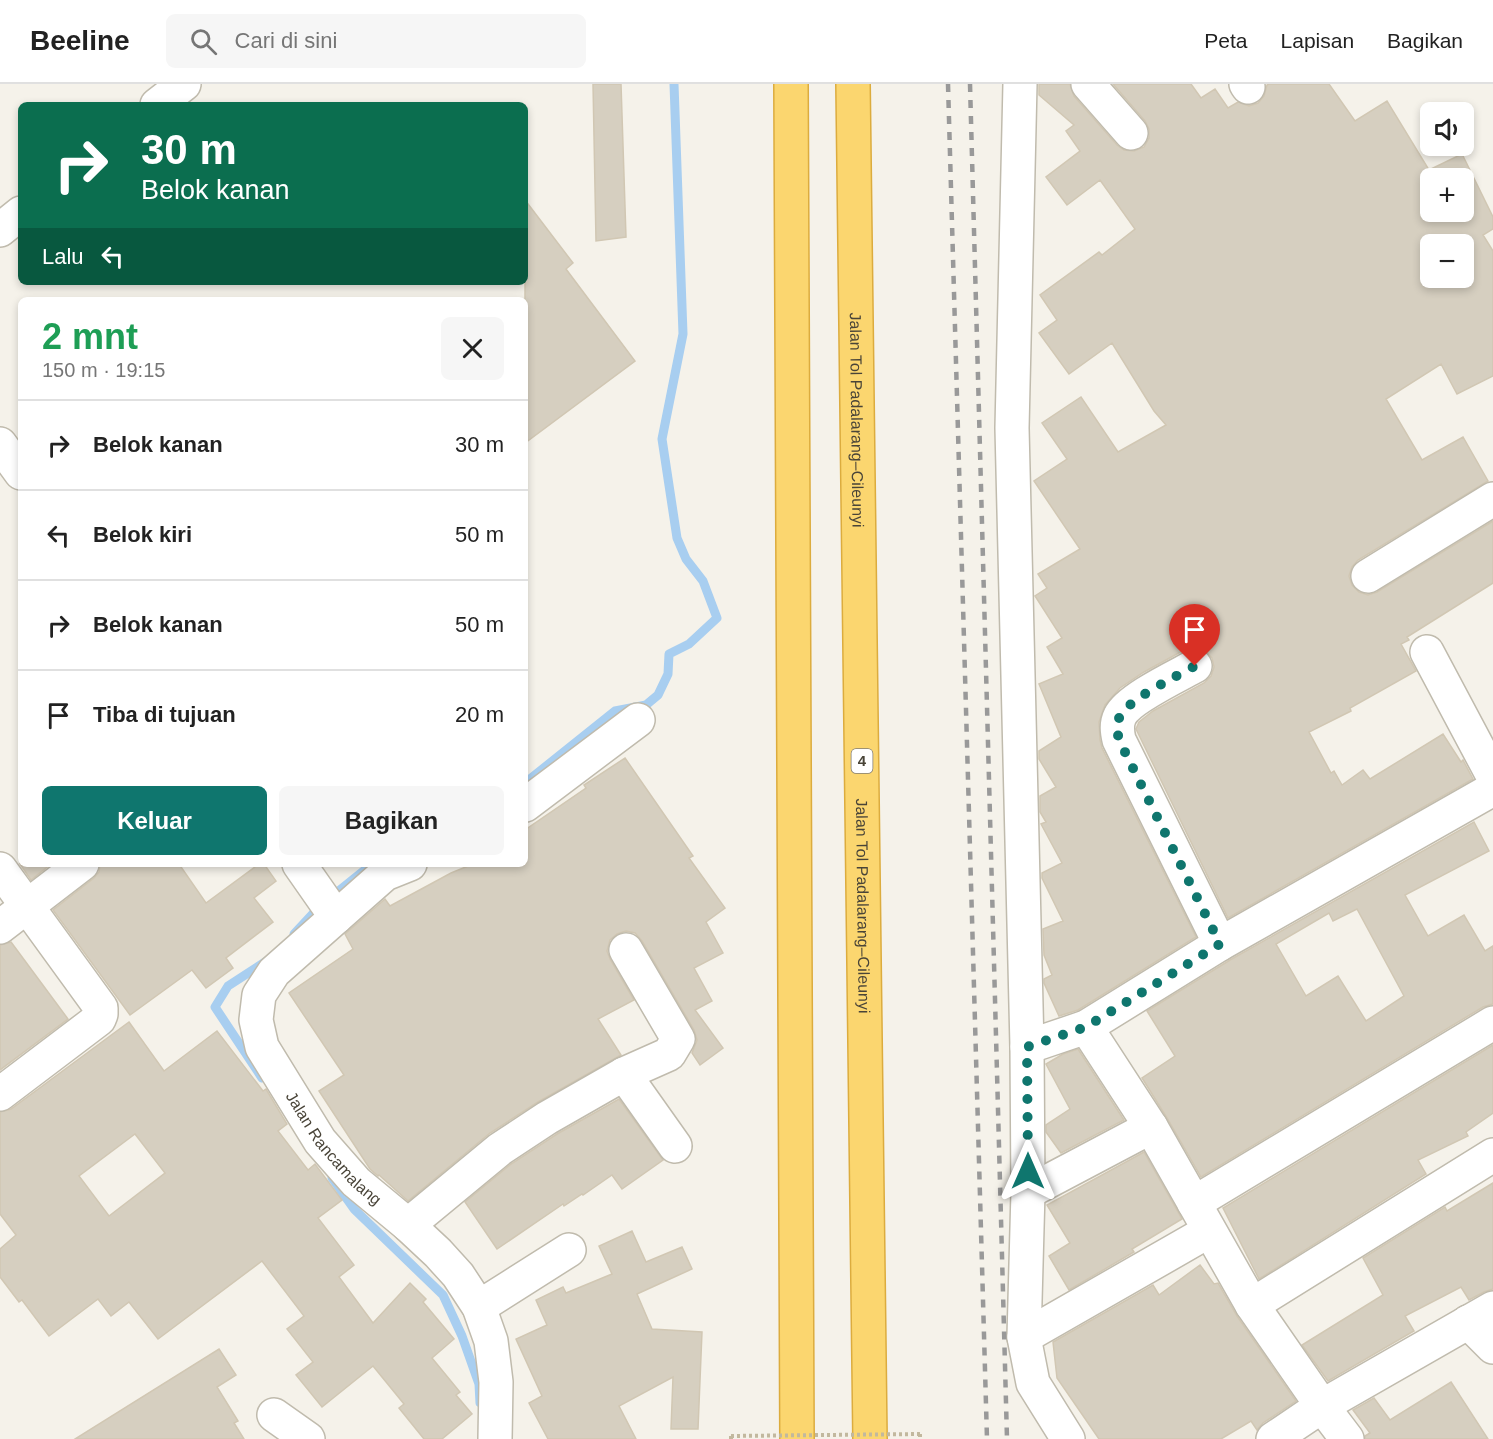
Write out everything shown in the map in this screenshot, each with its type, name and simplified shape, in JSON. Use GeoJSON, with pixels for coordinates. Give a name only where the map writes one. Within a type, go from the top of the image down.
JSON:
{"type":"FeatureCollection","features":[{"type":"Feature","properties":{"kind":"highway"},"geometry":{"type":"LineString","coordinates":[[791,84],[797,1439]]}},
{"type":"Feature","properties":{"kind":"highway","name":"Jalan Tol Padalarang–Cileunyi"},"geometry":{"type":"LineString","coordinates":[[853,84],[870,1439]]}},
{"type":"Feature","properties":{"kind":"street"},"geometry":{"type":"LineString","coordinates":[[159,102],[168,84]]}},
{"type":"Feature","properties":{"kind":"street"},"geometry":{"type":"LineString","coordinates":[[161,102],[184,84]]}},
{"type":"Feature","properties":{"kind":"street"},"geometry":{"type":"LineString","coordinates":[[1020,84],[1012,428],[1027,1047],[1028,1192],[1024,1337],[1033,1383],[1068,1439]]}},
{"type":"Feature","properties":{"kind":"street"},"geometry":{"type":"LineString","coordinates":[[1088,84],[1131,133]]}},
{"type":"Feature","properties":{"kind":"street"},"geometry":{"type":"LineString","coordinates":[[0,230],[18,215]]}},
{"type":"Feature","properties":{"kind":"street"},"geometry":{"type":"LineString","coordinates":[[0,444],[18,469]]}},
{"type":"Feature","properties":{"kind":"street"},"geometry":{"type":"LineString","coordinates":[[1368,576],[1493,499]]}},
{"type":"Feature","properties":{"kind":"street"},"geometry":{"type":"LineString","coordinates":[[1427,652],[1493,776]]}},
{"type":"Feature","properties":{"kind":"street"},"geometry":{"type":"LineString","coordinates":[[1195,666],[1130,704],[1120,715],[1116,726],[1119,740],[1220,944]]}},
{"type":"Feature","properties":{"kind":"street"},"geometry":{"type":"LineString","coordinates":[[528,803],[638,720]]}},
{"type":"Feature","properties":{"kind":"street"},"geometry":{"type":"LineString","coordinates":[[1027,1047],[1086,1027],[1220,944],[1493,789]]}},
{"type":"Feature","properties":{"kind":"street"},"geometry":{"type":"LineString","coordinates":[[0,927],[78,867]]}},
{"type":"Feature","properties":{"kind":"street","name":"Jalan Rancamalang"},"geometry":{"type":"LineString","coordinates":[[402,867],[321,895],[259,995],[256,1020],[262,1047],[320,1141],[356,1182],[438,1253],[458,1275],[479,1307],[491,1341],[496,1382],[495,1439]]}},
{"type":"Feature","properties":{"kind":"street"},"geometry":{"type":"LineString","coordinates":[[0,869],[101,1008],[99,1019],[0,1094]]}},
{"type":"Feature","properties":{"kind":"street"},"geometry":{"type":"LineString","coordinates":[[408,1225],[500,1149],[547,1118],[624,1074],[669,1054],[678,1039],[626,950]]}},
{"type":"Feature","properties":{"kind":"street"},"geometry":{"type":"LineString","coordinates":[[1194,1203],[1493,1023]]}},
{"type":"Feature","properties":{"kind":"street"},"geometry":{"type":"LineString","coordinates":[[1086,1027],[1151,1127],[1252,1305],[1347,1439]]}},
{"type":"Feature","properties":{"kind":"street"},"geometry":{"type":"LineString","coordinates":[[624,1074],[675,1146]]}},
{"type":"Feature","properties":{"kind":"street"},"geometry":{"type":"LineString","coordinates":[[1028,1192],[1151,1127]]}},
{"type":"Feature","properties":{"kind":"street"},"geometry":{"type":"LineString","coordinates":[[1252,1305],[1493,1155]]}},
{"type":"Feature","properties":{"kind":"street"},"geometry":{"type":"LineString","coordinates":[[1024,1337],[1209,1231]]}},
{"type":"Feature","properties":{"kind":"street"},"geometry":{"type":"LineString","coordinates":[[479,1307],[569,1250]]}},
{"type":"Feature","properties":{"kind":"street"},"geometry":{"type":"LineString","coordinates":[[1273,1439],[1322,1406],[1481,1315],[1493,1347]]}},
{"type":"Feature","properties":{"kind":"street"},"geometry":{"type":"LineString","coordinates":[[274,1415],[308,1439]]}},
{"type":"Feature","properties":{"kind":"path"},"geometry":{"type":"LineString","coordinates":[[731,1439],[731,1436],[920,1437]]}},
{"type":"Feature","properties":{"kind":"building"},"geometry":{"type":"Polygon","coordinates":[[[593,84],[621,84],[626,237],[596,241],[593,84]]]}},
{"type":"Feature","properties":{"kind":"building"},"geometry":{"type":"Polygon","coordinates":[[[1039,84],[1070,84],[1074,96],[1117,145],[1124,150],[1134,151],[1144,147],[1149,138],[1149,129],[1145,121],[1113,84],[1191,84],[1201,98],[1215,89],[1228,108],[1238,102],[1249,106],[1258,103],[1269,84],[1329,84],[1355,121],[1387,101],[1428,168],[1420,168],[1420,222],[1474,222],[1474,178],[1493,217],[1493,229],[1483,235],[1493,251],[1493,376],[1457,394],[1441,364],[1386,399],[1422,460],[1463,437],[1488,481],[1358,560],[1349,576],[1352,585],[1359,592],[1368,595],[1377,592],[1493,521],[1493,583],[1407,637],[1409,640],[1401,644],[1416,671],[1350,708],[1351,711],[1309,732],[1331,773],[1334,771],[1342,785],[1363,770],[1370,779],[1443,734],[1461,762],[1463,760],[1473,779],[1228,918],[1136,729],[1139,722],[1153,711],[1204,683],[1211,676],[1214,667],[1212,658],[1205,650],[1195,647],[1186,649],[1120,688],[1105,705],[1099,722],[1102,748],[1196,937],[1078,1010],[1059,1016],[1044,983],[1044,979],[1052,975],[1044,955],[1043,929],[1063,921],[1042,878],[1042,873],[1062,863],[1041,824],[1046,822],[1040,812],[1040,796],[1056,787],[1039,759],[1039,751],[1061,737],[1039,684],[1063,674],[1047,647],[1062,638],[1035,596],[1047,588],[1038,574],[1080,549],[1034,481],[1067,459],[1042,423],[1081,397],[1118,452],[1166,425],[1154,411],[1112,343],[1069,374],[1039,333],[1057,320],[1040,295],[1099,252],[1102,255],[1135,229],[1100,180],[1067,205],[1046,177],[1080,151],[1066,131],[1074,125],[1039,95],[1039,84]]]}},
{"type":"Feature","properties":{"kind":"building"},"geometry":{"type":"Polygon","coordinates":[[[1458,156],[1463,156],[1469,168],[1433,168],[1458,156]]]}},
{"type":"Feature","properties":{"kind":"building"},"geometry":{"type":"Polygon","coordinates":[[[528,204],[573,263],[566,269],[635,361],[528,441],[528,297],[525,297],[525,285],[528,285],[528,204]]]}},
{"type":"Feature","properties":{"kind":"building"},"geometry":{"type":"Polygon","coordinates":[[[625,758],[693,856],[689,858],[725,908],[706,922],[723,953],[694,968],[712,1001],[695,1010],[723,1048],[700,1065],[692,1053],[697,1040],[694,1030],[642,941],[635,933],[626,931],[617,934],[610,940],[607,951],[634,1000],[598,1019],[621,1055],[538,1102],[490,1133],[408,1201],[370,1169],[319,1091],[344,1075],[289,993],[353,949],[345,934],[385,899],[390,906],[466,867],[528,867],[528,828],[586,788],[584,785],[625,758]]]}},
{"type":"Feature","properties":{"kind":"building"},"geometry":{"type":"Polygon","coordinates":[[[1474,822],[1489,851],[1405,895],[1428,936],[1464,915],[1485,951],[1493,946],[1493,1004],[1483,1007],[1201,1177],[1142,1078],[1175,1056],[1147,1011],[1230,960],[1474,822]],[[1357,909],[1333,921],[1329,913],[1276,944],[1306,996],[1338,976],[1366,1021],[1404,996],[1357,909]]]}},
{"type":"Feature","properties":{"kind":"building"},"geometry":{"type":"Polygon","coordinates":[[[22,867],[47,867],[31,880],[22,867]]]}},
{"type":"Feature","properties":{"kind":"building"},"geometry":{"type":"Polygon","coordinates":[[[100,867],[181,867],[206,903],[255,867],[266,867],[276,881],[254,898],[273,922],[226,958],[233,968],[206,988],[192,970],[130,1015],[53,910],[99,872],[100,867]]]}},
{"type":"Feature","properties":{"kind":"building"},"geometry":{"type":"Polygon","coordinates":[[[11,942],[68,1019],[0,1070],[0,945],[11,942]]]}},
{"type":"Feature","properties":{"kind":"building"},"geometry":{"type":"Polygon","coordinates":[[[129,1022],[164,1071],[217,1031],[263,1091],[266,1089],[287,1124],[278,1131],[308,1170],[315,1164],[342,1200],[318,1218],[354,1265],[339,1277],[373,1323],[410,1283],[426,1299],[423,1302],[454,1339],[432,1358],[460,1392],[456,1395],[472,1414],[442,1439],[424,1439],[399,1408],[404,1404],[373,1366],[322,1407],[296,1375],[313,1362],[287,1329],[304,1316],[262,1261],[158,1339],[129,1302],[111,1316],[98,1299],[49,1336],[22,1300],[19,1302],[0,1277],[0,1249],[16,1235],[0,1214],[0,1112],[11,1109],[129,1022]],[[135,1134],[79,1176],[109,1216],[165,1173],[135,1134]]]}},
{"type":"Feature","properties":{"kind":"building"},"geometry":{"type":"Polygon","coordinates":[[[1493,1045],[1493,1113],[1466,1132],[1468,1136],[1418,1160],[1426,1174],[1259,1279],[1223,1208],[1493,1045]]]}},
{"type":"Feature","properties":{"kind":"building"},"geometry":{"type":"Polygon","coordinates":[[[1078,1049],[1124,1120],[1061,1153],[1046,1132],[1046,1125],[1070,1109],[1046,1064],[1063,1054],[1078,1049]]]}},
{"type":"Feature","properties":{"kind":"building"},"geometry":{"type":"Polygon","coordinates":[[[619,1099],[663,1160],[622,1189],[612,1175],[583,1195],[564,1206],[563,1204],[497,1249],[465,1202],[511,1164],[557,1134],[619,1099]]]}},
{"type":"Feature","properties":{"kind":"building"},"geometry":{"type":"Polygon","coordinates":[[[1144,1152],[1182,1219],[1132,1249],[1134,1252],[1069,1290],[1049,1256],[1070,1243],[1047,1205],[1144,1152]]]}},
{"type":"Feature","properties":{"kind":"building"},"geometry":{"type":"Polygon","coordinates":[[[1493,1183],[1493,1289],[1469,1300],[1461,1287],[1405,1316],[1414,1331],[1328,1381],[1302,1345],[1383,1295],[1363,1258],[1445,1207],[1447,1211],[1493,1183]]]}},
{"type":"Feature","properties":{"kind":"building"},"geometry":{"type":"Polygon","coordinates":[[[632,1231],[646,1262],[682,1247],[692,1269],[637,1294],[652,1329],[702,1332],[698,1429],[671,1429],[673,1377],[619,1406],[636,1439],[548,1439],[529,1403],[542,1396],[516,1339],[547,1325],[536,1300],[563,1287],[566,1293],[612,1274],[599,1246],[632,1231]]]}},
{"type":"Feature","properties":{"kind":"building"},"geometry":{"type":"Polygon","coordinates":[[[1200,1265],[1214,1284],[1218,1283],[1237,1316],[1296,1401],[1263,1423],[1257,1430],[1251,1421],[1221,1439],[1099,1439],[1057,1378],[1053,1342],[1153,1285],[1159,1295],[1200,1265]]]}},
{"type":"Feature","properties":{"kind":"building"},"geometry":{"type":"Polygon","coordinates":[[[219,1349],[236,1375],[217,1387],[238,1421],[234,1423],[244,1439],[75,1439],[219,1349]]]}},
{"type":"Feature","properties":{"kind":"building"},"geometry":{"type":"Polygon","coordinates":[[[1451,1382],[1488,1439],[1365,1439],[1365,1436],[1370,1433],[1353,1410],[1374,1398],[1390,1420],[1451,1382]]]}},
{"type":"Feature","properties":{"kind":"waterway"},"geometry":{"type":"LineString","coordinates":[[528,781],[615,711],[646,705],[658,695],[668,674],[669,654],[689,644],[717,618],[703,581],[686,559],[677,538],[662,439],[683,334],[674,84]]}},
{"type":"Feature","properties":{"kind":"waterway"},"geometry":{"type":"LineString","coordinates":[[294,934],[320,906],[366,869],[372,867]]}},
{"type":"Feature","properties":{"kind":"waterway"},"geometry":{"type":"LineString","coordinates":[[262,1078],[215,1007],[228,986],[268,960]]}},
{"type":"Feature","properties":{"kind":"waterway"},"geometry":{"type":"LineString","coordinates":[[332,1178],[354,1209],[443,1295],[462,1336],[479,1384],[480,1403]]}},
{"type":"Feature","properties":{"kind":"railway"},"geometry":{"type":"LineString","coordinates":[[948,84],[987,1439]]}},
{"type":"Feature","properties":{"kind":"railway"},"geometry":{"type":"LineString","coordinates":[[970,84],[1007,1439]]}},
{"type":"Feature","properties":{"kind":"route"},"geometry":{"type":"LineString","coordinates":[[1028,1171],[1027,1047],[1086,1027],[1220,944],[1119,740],[1116,726],[1120,715],[1130,704],[1195,666]]}}]}
